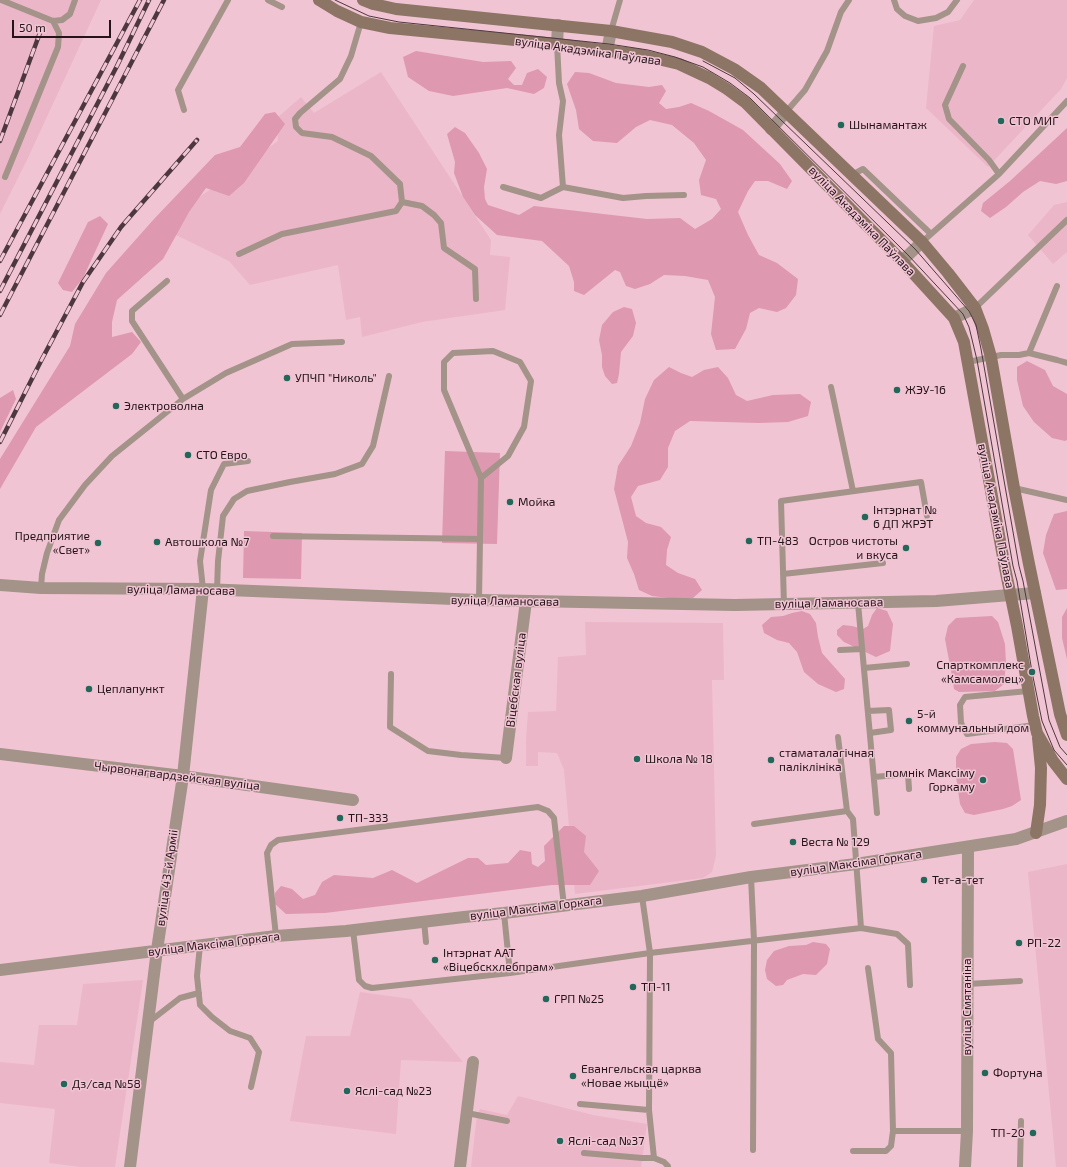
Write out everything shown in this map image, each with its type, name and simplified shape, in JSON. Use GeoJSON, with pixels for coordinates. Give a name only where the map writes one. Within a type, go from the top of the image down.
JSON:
{"type":"FeatureCollection","features":[{"type":"Feature","properties":{"kind":"main road","name":"вуліца Акадэміка Паўлава"},"geometry":{"type":"LineString","coordinates":[[363,0],[373,4],[396,9],[611,31],[672,42],[702,52],[734,69],[761,88],[852,175],[926,238],[948,273],[975,308],[991,357],[1014,488],[1035,593],[1060,714],[1067,735]]}},
{"type":"Feature","properties":{"kind":"main road","name":"вуліца Акадэміка Паўлава"},"geometry":{"type":"LineString","coordinates":[[322,1],[337,11],[361,22],[390,28],[557,44],[641,56],[679,64],[709,78],[746,103],[902,261],[954,318],[964,342],[1036,729],[1053,761],[1067,779]]}},
{"type":"Feature","properties":{"kind":"main road"},"geometry":{"type":"LineString","coordinates":[[1036,729],[1041,768],[1040,797],[1036,833]]}},
{"type":"Feature","properties":{"kind":"street"},"geometry":{"type":"LineString","coordinates":[[557,44],[558,25]]}},
{"type":"Feature","properties":{"kind":"street"},"geometry":{"type":"LineString","coordinates":[[607,51],[611,31]]}},
{"type":"Feature","properties":{"kind":"street"},"geometry":{"type":"LineString","coordinates":[[771,129],[786,112]]}},
{"type":"Feature","properties":{"kind":"street"},"geometry":{"type":"LineString","coordinates":[[902,261],[926,238]]}},
{"type":"Feature","properties":{"kind":"street"},"geometry":{"type":"LineString","coordinates":[[954,318],[975,308]]}},
{"type":"Feature","properties":{"kind":"street","name":"вуліца Ламаносава"},"geometry":{"type":"LineString","coordinates":[[0,585],[41,588],[203,589],[479,600],[735,605],[936,601],[1035,593]]}},
{"type":"Feature","properties":{"kind":"street","name":"вуліца 43-й Арміі"},"geometry":{"type":"LineString","coordinates":[[130,1167],[157,950],[183,776],[203,589]]}},
{"type":"Feature","properties":{"kind":"street","name":"Віцебская вуліца"},"geometry":{"type":"LineString","coordinates":[[506,758],[526,601]]}},
{"type":"Feature","properties":{"kind":"street","name":"Чырвонагвардзейская вуліца"},"geometry":{"type":"LineString","coordinates":[[0,754],[183,776],[353,800]]}},
{"type":"Feature","properties":{"kind":"street","name":"вуліца Максіма Горкага"},"geometry":{"type":"LineString","coordinates":[[0,970],[276,936],[353,930],[642,896],[751,877],[856,864],[1016,839],[1067,821]]}},
{"type":"Feature","properties":{"kind":"street","name":"вуліца Смятаніна"},"geometry":{"type":"LineString","coordinates":[[965,1167],[967,1132],[968,847]]}},
{"type":"Feature","properties":{"kind":"street"},"geometry":{"type":"LineString","coordinates":[[460,1167],[473,1062]]}},
{"type":"Feature","properties":{"kind":"lane"},"geometry":{"type":"LineString","coordinates":[[1,0],[53,21],[62,20],[70,14],[76,0]]}},
{"type":"Feature","properties":{"kind":"lane"},"geometry":{"type":"LineString","coordinates":[[184,110],[178,90],[228,0]]}},
{"type":"Feature","properties":{"kind":"lane"},"geometry":{"type":"LineString","coordinates":[[268,0],[282,7]]}},
{"type":"Feature","properties":{"kind":"lane"},"geometry":{"type":"LineString","coordinates":[[611,31],[620,0]]}},
{"type":"Feature","properties":{"kind":"lane"},"geometry":{"type":"LineString","coordinates":[[786,112],[805,90],[827,51],[841,12],[849,0]]}},
{"type":"Feature","properties":{"kind":"lane"},"geometry":{"type":"LineString","coordinates":[[894,0],[897,9],[905,16],[918,21],[936,18],[948,12],[957,0]]}},
{"type":"Feature","properties":{"kind":"lane"},"geometry":{"type":"LineString","coordinates":[[5,177],[58,47],[59,33],[53,21]]}},
{"type":"Feature","properties":{"kind":"lane"},"geometry":{"type":"LineString","coordinates":[[240,254],[282,234],[396,211],[402,202],[400,184],[371,156],[332,137],[302,133],[296,127],[295,119],[300,113],[340,78],[351,56],[361,22]]}},
{"type":"Feature","properties":{"kind":"lane"},"geometry":{"type":"LineString","coordinates":[[557,44],[559,82],[563,101],[559,135],[563,187]]}},
{"type":"Feature","properties":{"kind":"lane"},"geometry":{"type":"LineString","coordinates":[[962,66],[945,105],[950,119],[989,160],[999,174]]}},
{"type":"Feature","properties":{"kind":"lane"},"geometry":{"type":"LineString","coordinates":[[926,238],[999,174],[1067,101]]}},
{"type":"Feature","properties":{"kind":"lane"},"geometry":{"type":"LineString","coordinates":[[503,187],[541,198],[563,187],[623,198],[684,195]]}},
{"type":"Feature","properties":{"kind":"lane"},"geometry":{"type":"LineString","coordinates":[[402,202],[422,206],[434,215],[441,223],[444,248],[474,269],[476,299]]}},
{"type":"Feature","properties":{"kind":"lane"},"geometry":{"type":"LineString","coordinates":[[975,308],[1067,220]]}},
{"type":"Feature","properties":{"kind":"lane"},"geometry":{"type":"LineString","coordinates":[[167,281],[132,311],[132,321],[183,399]]}},
{"type":"Feature","properties":{"kind":"lane"},"geometry":{"type":"LineString","coordinates":[[1029,353],[1057,286]]}},
{"type":"Feature","properties":{"kind":"lane"},"geometry":{"type":"LineString","coordinates":[[41,588],[42,574],[47,553],[60,520],[85,485],[112,456],[183,399],[226,373],[292,344],[342,342]]}},
{"type":"Feature","properties":{"kind":"lane"},"geometry":{"type":"LineString","coordinates":[[479,600],[481,478],[444,390],[444,362],[453,353],[493,351],[520,362],[531,381],[524,427],[508,456],[481,478]]}},
{"type":"Feature","properties":{"kind":"lane"},"geometry":{"type":"LineString","coordinates":[[968,362],[1001,355],[1019,356],[1029,353],[1067,364]]}},
{"type":"Feature","properties":{"kind":"lane"},"geometry":{"type":"LineString","coordinates":[[217,590],[218,561],[223,516],[234,500],[247,491],[335,474],[362,464],[373,446],[389,376]]}},
{"type":"Feature","properties":{"kind":"lane"},"geometry":{"type":"LineString","coordinates":[[831,387],[853,491]]}},
{"type":"Feature","properties":{"kind":"lane"},"geometry":{"type":"LineString","coordinates":[[203,589],[200,561],[211,490],[224,464],[248,461]]}},
{"type":"Feature","properties":{"kind":"lane"},"geometry":{"type":"LineString","coordinates":[[784,605],[781,501],[921,482],[927,516]]}},
{"type":"Feature","properties":{"kind":"lane"},"geometry":{"type":"LineString","coordinates":[[1014,488],[1067,500]]}},
{"type":"Feature","properties":{"kind":"lane"},"geometry":{"type":"LineString","coordinates":[[273,536],[480,539]]}},
{"type":"Feature","properties":{"kind":"lane"},"geometry":{"type":"LineString","coordinates":[[783,574],[882,563]]}},
{"type":"Feature","properties":{"kind":"lane"},"geometry":{"type":"LineString","coordinates":[[858,603],[877,813]]}},
{"type":"Feature","properties":{"kind":"lane"},"geometry":{"type":"LineString","coordinates":[[840,650],[862,649]]}},
{"type":"Feature","properties":{"kind":"lane"},"geometry":{"type":"LineString","coordinates":[[864,668],[907,664]]}},
{"type":"Feature","properties":{"kind":"lane"},"geometry":{"type":"LineString","coordinates":[[391,674],[390,726],[428,751],[461,756],[506,758]]}},
{"type":"Feature","properties":{"kind":"lane"},"geometry":{"type":"LineString","coordinates":[[1028,691],[965,697],[960,705],[961,723],[967,734],[1036,729]]}},
{"type":"Feature","properties":{"kind":"lane"},"geometry":{"type":"LineString","coordinates":[[868,711],[889,710],[891,730],[870,733]]}},
{"type":"Feature","properties":{"kind":"lane"},"geometry":{"type":"LineString","coordinates":[[838,736],[847,811],[854,819],[861,928]]}},
{"type":"Feature","properties":{"kind":"lane"},"geometry":{"type":"LineString","coordinates":[[874,777],[908,774],[909,789]]}},
{"type":"Feature","properties":{"kind":"lane"},"geometry":{"type":"LineString","coordinates":[[276,936],[267,853],[271,845],[278,840],[538,807],[548,811],[554,818],[564,906]]}},
{"type":"Feature","properties":{"kind":"lane"},"geometry":{"type":"LineString","coordinates":[[754,824],[847,811]]}},
{"type":"Feature","properties":{"kind":"lane"},"geometry":{"type":"LineString","coordinates":[[751,877],[754,941],[753,1150]]}},
{"type":"Feature","properties":{"kind":"lane"},"geometry":{"type":"LineString","coordinates":[[642,896],[650,954],[649,1110],[654,1158]]}},
{"type":"Feature","properties":{"kind":"lane"},"geometry":{"type":"LineString","coordinates":[[504,913],[510,973]]}},
{"type":"Feature","properties":{"kind":"lane"},"geometry":{"type":"LineString","coordinates":[[424,922],[426,942]]}},
{"type":"Feature","properties":{"kind":"lane"},"geometry":{"type":"LineString","coordinates":[[353,930],[359,980],[365,986],[372,988],[510,973],[861,928],[897,934],[908,944],[910,985]]}},
{"type":"Feature","properties":{"kind":"lane"},"geometry":{"type":"LineString","coordinates":[[200,945],[197,976],[200,1005],[212,1017],[230,1031],[250,1038],[259,1052],[251,1087]]}},
{"type":"Feature","properties":{"kind":"lane"},"geometry":{"type":"LineString","coordinates":[[853,1151],[886,1151],[891,1146],[893,1131],[891,1053],[878,1039],[868,968]]}},
{"type":"Feature","properties":{"kind":"lane"},"geometry":{"type":"LineString","coordinates":[[968,984],[1020,981]]}},
{"type":"Feature","properties":{"kind":"lane"},"geometry":{"type":"LineString","coordinates":[[148,1023],[180,998],[199,993]]}},
{"type":"Feature","properties":{"kind":"lane"},"geometry":{"type":"LineString","coordinates":[[580,1104],[649,1110]]}},
{"type":"Feature","properties":{"kind":"lane"},"geometry":{"type":"LineString","coordinates":[[467,1113],[507,1121]]}},
{"type":"Feature","properties":{"kind":"lane"},"geometry":{"type":"LineString","coordinates":[[1020,1167],[1021,1121]]}},
{"type":"Feature","properties":{"kind":"lane"},"geometry":{"type":"LineString","coordinates":[[893,1131],[967,1132]]}},
{"type":"Feature","properties":{"kind":"lane"},"geometry":{"type":"LineString","coordinates":[[584,1153],[654,1158],[664,1162],[668,1167]]}},
{"type":"Feature","properties":{"kind":"shaded area"},"geometry":{"type":"Polygon","coordinates":[[[0,0],[101,0],[27,160],[0,214],[0,0]]]}},
{"type":"Feature","properties":{"kind":"shaded area"},"geometry":{"type":"Polygon","coordinates":[[[974,0],[1067,0],[1067,78],[1061,89],[988,167],[926,108],[934,26],[960,20],[974,0]]]}},
{"type":"Feature","properties":{"kind":"shaded area"},"geometry":{"type":"Polygon","coordinates":[[[416,51],[483,62],[511,61],[516,68],[508,79],[514,85],[522,85],[527,73],[538,69],[547,77],[544,88],[534,94],[507,88],[453,96],[429,91],[408,77],[403,57],[416,51]]]}},
{"type":"Feature","properties":{"kind":"shaded area"},"geometry":{"type":"Polygon","coordinates":[[[381,72],[491,240],[490,255],[510,257],[505,310],[422,322],[362,337],[360,317],[346,320],[338,265],[250,285],[229,261],[174,234],[194,201],[278,141],[276,119],[301,97],[314,113],[381,72]]]}},
{"type":"Feature","properties":{"kind":"shaded area"},"geometry":{"type":"Polygon","coordinates":[[[575,72],[589,73],[616,83],[649,87],[662,85],[666,91],[659,103],[666,109],[691,103],[743,130],[780,164],[792,181],[787,189],[768,181],[755,181],[748,191],[738,212],[759,255],[777,263],[798,279],[796,295],[786,308],[777,312],[759,308],[750,313],[746,329],[735,349],[716,350],[711,334],[715,297],[708,280],[685,276],[664,275],[650,284],[635,289],[626,286],[620,272],[615,270],[584,295],[574,291],[574,282],[569,266],[542,241],[497,235],[475,215],[463,197],[454,173],[455,162],[447,134],[455,127],[465,133],[479,153],[487,169],[484,187],[485,199],[488,205],[519,215],[534,206],[647,219],[680,218],[695,229],[712,219],[721,209],[716,199],[701,195],[699,180],[706,160],[694,143],[672,125],[650,120],[636,127],[617,143],[593,141],[579,129],[576,110],[567,84],[575,72]]]}},
{"type":"Feature","properties":{"kind":"shaded area"},"geometry":{"type":"Polygon","coordinates":[[[275,112],[285,124],[244,183],[229,196],[206,188],[189,212],[163,259],[117,300],[112,322],[112,337],[132,332],[141,342],[132,354],[36,427],[0,489],[0,459],[70,346],[75,324],[106,273],[154,219],[215,155],[240,147],[265,114],[275,112]]]}},
{"type":"Feature","properties":{"kind":"shaded area"},"geometry":{"type":"Polygon","coordinates":[[[1067,128],[1067,181],[1056,184],[1040,181],[1023,192],[1006,207],[990,218],[981,211],[983,203],[1010,181],[1067,128]]]}},
{"type":"Feature","properties":{"kind":"shaded area"},"geometry":{"type":"Polygon","coordinates":[[[1067,202],[1067,252],[1053,264],[1028,235],[1054,205],[1067,202]]]}},
{"type":"Feature","properties":{"kind":"shaded area"},"geometry":{"type":"Polygon","coordinates":[[[100,216],[108,224],[83,278],[72,292],[63,290],[58,283],[88,222],[100,216]]]}},
{"type":"Feature","properties":{"kind":"shaded area"},"geometry":{"type":"Polygon","coordinates":[[[624,307],[632,309],[636,323],[633,336],[621,352],[617,383],[612,384],[605,376],[602,367],[602,355],[599,340],[602,325],[613,312],[624,307]]]}},
{"type":"Feature","properties":{"kind":"shaded area"},"geometry":{"type":"Polygon","coordinates":[[[1027,361],[1045,370],[1053,386],[1067,394],[1067,440],[1065,441],[1052,438],[1034,422],[1023,406],[1017,380],[1017,367],[1027,361]]]}},
{"type":"Feature","properties":{"kind":"shaded area"},"geometry":{"type":"Polygon","coordinates":[[[669,367],[692,377],[704,370],[718,367],[728,378],[736,395],[747,401],[773,395],[800,394],[811,402],[808,416],[788,422],[758,423],[690,421],[675,431],[668,448],[668,467],[660,480],[638,486],[631,497],[636,516],[646,523],[661,527],[671,537],[667,550],[666,565],[678,573],[695,579],[702,590],[693,598],[677,599],[652,596],[639,590],[627,558],[628,542],[614,489],[618,466],[631,446],[640,423],[645,399],[654,380],[669,367]]]}},
{"type":"Feature","properties":{"kind":"shaded area"},"geometry":{"type":"Polygon","coordinates":[[[13,390],[16,399],[0,432],[0,398],[13,390]]]}},
{"type":"Feature","properties":{"kind":"shaded area"},"geometry":{"type":"Polygon","coordinates":[[[445,451],[500,453],[497,544],[442,543],[445,451]]]}},
{"type":"Feature","properties":{"kind":"shaded area"},"geometry":{"type":"Polygon","coordinates":[[[1067,511],[1067,589],[1056,590],[1043,553],[1046,535],[1054,514],[1067,511]]]}},
{"type":"Feature","properties":{"kind":"shaded area"},"geometry":{"type":"Polygon","coordinates":[[[244,531],[302,533],[301,579],[243,578],[244,531]]]}},
{"type":"Feature","properties":{"kind":"shaded area"},"geometry":{"type":"Polygon","coordinates":[[[877,608],[887,611],[893,624],[890,651],[876,657],[844,642],[837,635],[837,630],[843,625],[863,629],[868,626],[872,615],[877,608]]]}},
{"type":"Feature","properties":{"kind":"shaded area"},"geometry":{"type":"Polygon","coordinates":[[[1067,608],[1067,659],[1062,638],[1062,617],[1067,608]]]}},
{"type":"Feature","properties":{"kind":"shaded area"},"geometry":{"type":"Polygon","coordinates":[[[802,611],[810,614],[816,623],[822,653],[845,679],[844,689],[836,692],[818,684],[804,672],[797,652],[789,643],[777,640],[764,633],[762,625],[771,617],[783,616],[802,611]]]}},
{"type":"Feature","properties":{"kind":"shaded area"},"geometry":{"type":"Polygon","coordinates":[[[992,616],[998,622],[1005,644],[1006,663],[1004,684],[995,691],[959,692],[954,689],[945,639],[948,626],[956,618],[992,616]]]}},
{"type":"Feature","properties":{"kind":"shaded area","name":"Школа № 18"},"geometry":{"type":"Polygon","coordinates":[[[585,622],[723,623],[724,680],[712,680],[716,856],[712,872],[703,878],[575,894],[564,770],[557,753],[538,752],[538,766],[526,766],[526,739],[528,712],[556,711],[558,657],[586,655],[585,622]]]}},
{"type":"Feature","properties":{"kind":"shaded area"},"geometry":{"type":"Polygon","coordinates":[[[995,742],[1007,743],[1013,749],[1021,800],[1012,806],[1003,809],[974,815],[965,813],[960,804],[956,776],[956,757],[961,749],[971,744],[995,742]]]}},
{"type":"Feature","properties":{"kind":"shaded area"},"geometry":{"type":"Polygon","coordinates":[[[564,826],[574,826],[586,836],[584,852],[599,871],[590,885],[552,885],[325,913],[286,914],[275,904],[275,893],[281,886],[292,889],[303,899],[315,895],[322,882],[334,875],[373,878],[392,870],[417,883],[468,858],[478,858],[486,865],[508,863],[520,850],[531,852],[532,864],[538,867],[545,861],[544,846],[564,826]]]}},
{"type":"Feature","properties":{"kind":"shaded area"},"geometry":{"type":"Polygon","coordinates":[[[1067,864],[1067,1167],[1056,1167],[1028,872],[1067,864]]]}},
{"type":"Feature","properties":{"kind":"shaded area"},"geometry":{"type":"Polygon","coordinates":[[[813,942],[826,944],[830,949],[827,964],[816,975],[803,974],[787,980],[783,985],[776,986],[767,979],[765,970],[767,960],[774,951],[789,946],[806,945],[813,942]]]}},
{"type":"Feature","properties":{"kind":"shaded area","name":"Дз/сад №58"},"geometry":{"type":"Polygon","coordinates":[[[143,980],[115,1167],[81,1167],[49,1163],[55,1109],[0,1103],[0,1062],[34,1065],[39,1025],[77,1025],[83,984],[143,980]]]}},
{"type":"Feature","properties":{"kind":"shaded area","name":"Яслі-сад №23"},"geometry":{"type":"Polygon","coordinates":[[[360,992],[411,999],[463,1062],[401,1060],[396,1134],[290,1121],[306,1036],[350,1036],[360,992]]]}},
{"type":"Feature","properties":{"kind":"shaded area","name":"Яслі-сад №37"},"geometry":{"type":"Polygon","coordinates":[[[518,1096],[593,1115],[647,1124],[641,1167],[471,1167],[477,1115],[480,1109],[507,1115],[518,1096]]]}},
{"type":"Feature","properties":{"kind":"tram line"},"geometry":{"type":"LineString","coordinates":[[335,0],[369,16],[399,22],[609,44],[648,50],[675,57],[703,67],[730,83],[750,98],[908,255],[963,314],[969,327],[977,360],[1042,721],[1054,750],[1067,765]]}},
{"type":"Feature","properties":{"kind":"tram line"},"geometry":{"type":"LineString","coordinates":[[703,61],[735,78],[754,94],[915,249],[969,311],[976,325],[981,349],[1019,566],[1049,720],[1060,747],[1067,755]]}},
{"type":"Feature","properties":{"kind":"railway"},"geometry":{"type":"LineString","coordinates":[[0,261],[140,0]]}},
{"type":"Feature","properties":{"kind":"railway"},"geometry":{"type":"LineString","coordinates":[[0,291],[117,66],[149,0]]}},
{"type":"Feature","properties":{"kind":"railway"},"geometry":{"type":"LineString","coordinates":[[0,315],[164,0]]}},
{"type":"Feature","properties":{"kind":"railway"},"geometry":{"type":"LineString","coordinates":[[0,141],[41,30]]}},
{"type":"Feature","properties":{"kind":"railway"},"geometry":{"type":"LineString","coordinates":[[0,442],[83,282],[121,227],[197,140]]}},
{"type":"Feature","properties":{"kind":"place","name":"СТО МИГ"},"geometry":{"type":"Point","coordinates":[1001,121]}},
{"type":"Feature","properties":{"kind":"place","name":"Шынамантаж"},"geometry":{"type":"Point","coordinates":[841,125]}},
{"type":"Feature","properties":{"kind":"place","name":"УПЧП \"Николь\""},"geometry":{"type":"Point","coordinates":[287,378]}},
{"type":"Feature","properties":{"kind":"place","name":"ЖЭУ-16"},"geometry":{"type":"Point","coordinates":[897,390]}},
{"type":"Feature","properties":{"kind":"place","name":"Электроволна"},"geometry":{"type":"Point","coordinates":[116,406]}},
{"type":"Feature","properties":{"kind":"place","name":"СТО Евро"},"geometry":{"type":"Point","coordinates":[188,455]}},
{"type":"Feature","properties":{"kind":"place","name":"Мойка"},"geometry":{"type":"Point","coordinates":[510,502]}},
{"type":"Feature","properties":{"kind":"place","name":"Інтэрнат № 6 ДП ЖРЭТ"},"geometry":{"type":"Point","coordinates":[865,517]}},
{"type":"Feature","properties":{"kind":"place","name":"ТП-483"},"geometry":{"type":"Point","coordinates":[749,541]}},
{"type":"Feature","properties":{"kind":"place","name":"Автошкола №7"},"geometry":{"type":"Point","coordinates":[157,542]}},
{"type":"Feature","properties":{"kind":"place","name":"Предприятие «Свет»"},"geometry":{"type":"Point","coordinates":[98,543]}},
{"type":"Feature","properties":{"kind":"place","name":"Остров чистоты и вкуса"},"geometry":{"type":"Point","coordinates":[906,548]}},
{"type":"Feature","properties":{"kind":"place","name":"Спарткомплекс «Камсамолец»"},"geometry":{"type":"Point","coordinates":[1032,672]}},
{"type":"Feature","properties":{"kind":"place","name":"Цеплапункт"},"geometry":{"type":"Point","coordinates":[89,689]}},
{"type":"Feature","properties":{"kind":"place","name":"5-й коммунальный дом"},"geometry":{"type":"Point","coordinates":[909,721]}},
{"type":"Feature","properties":{"kind":"place","name":"Школа № 18"},"geometry":{"type":"Point","coordinates":[637,759]}},
{"type":"Feature","properties":{"kind":"place","name":"стаматалагічная паліклініка"},"geometry":{"type":"Point","coordinates":[771,760]}},
{"type":"Feature","properties":{"kind":"place","name":"помнік Максіму Горкаму"},"geometry":{"type":"Point","coordinates":[983,780]}},
{"type":"Feature","properties":{"kind":"place","name":"ТП-333"},"geometry":{"type":"Point","coordinates":[340,818]}},
{"type":"Feature","properties":{"kind":"place","name":"Веста № 129"},"geometry":{"type":"Point","coordinates":[793,842]}},
{"type":"Feature","properties":{"kind":"place","name":"Тет-а-тет"},"geometry":{"type":"Point","coordinates":[924,880]}},
{"type":"Feature","properties":{"kind":"place","name":"РП-22"},"geometry":{"type":"Point","coordinates":[1019,943]}},
{"type":"Feature","properties":{"kind":"place","name":"Інтэрнат ААТ «Віцебскхлебпрам»"},"geometry":{"type":"Point","coordinates":[435,960]}},
{"type":"Feature","properties":{"kind":"place","name":"ТП-11"},"geometry":{"type":"Point","coordinates":[633,987]}},
{"type":"Feature","properties":{"kind":"place","name":"ГРП №25"},"geometry":{"type":"Point","coordinates":[546,999]}},
{"type":"Feature","properties":{"kind":"place","name":"Фортуна"},"geometry":{"type":"Point","coordinates":[985,1073]}},
{"type":"Feature","properties":{"kind":"place","name":"Евангельская царква «Новае жыццё»"},"geometry":{"type":"Point","coordinates":[573,1076]}},
{"type":"Feature","properties":{"kind":"place","name":"Дз/сад №58"},"geometry":{"type":"Point","coordinates":[64,1084]}},
{"type":"Feature","properties":{"kind":"place","name":"Яслі-сад №23"},"geometry":{"type":"Point","coordinates":[347,1091]}},
{"type":"Feature","properties":{"kind":"place","name":"ТП-20"},"geometry":{"type":"Point","coordinates":[1033,1133]}},
{"type":"Feature","properties":{"kind":"place","name":"Яслі-сад №37"},"geometry":{"type":"Point","coordinates":[560,1141]}}]}
